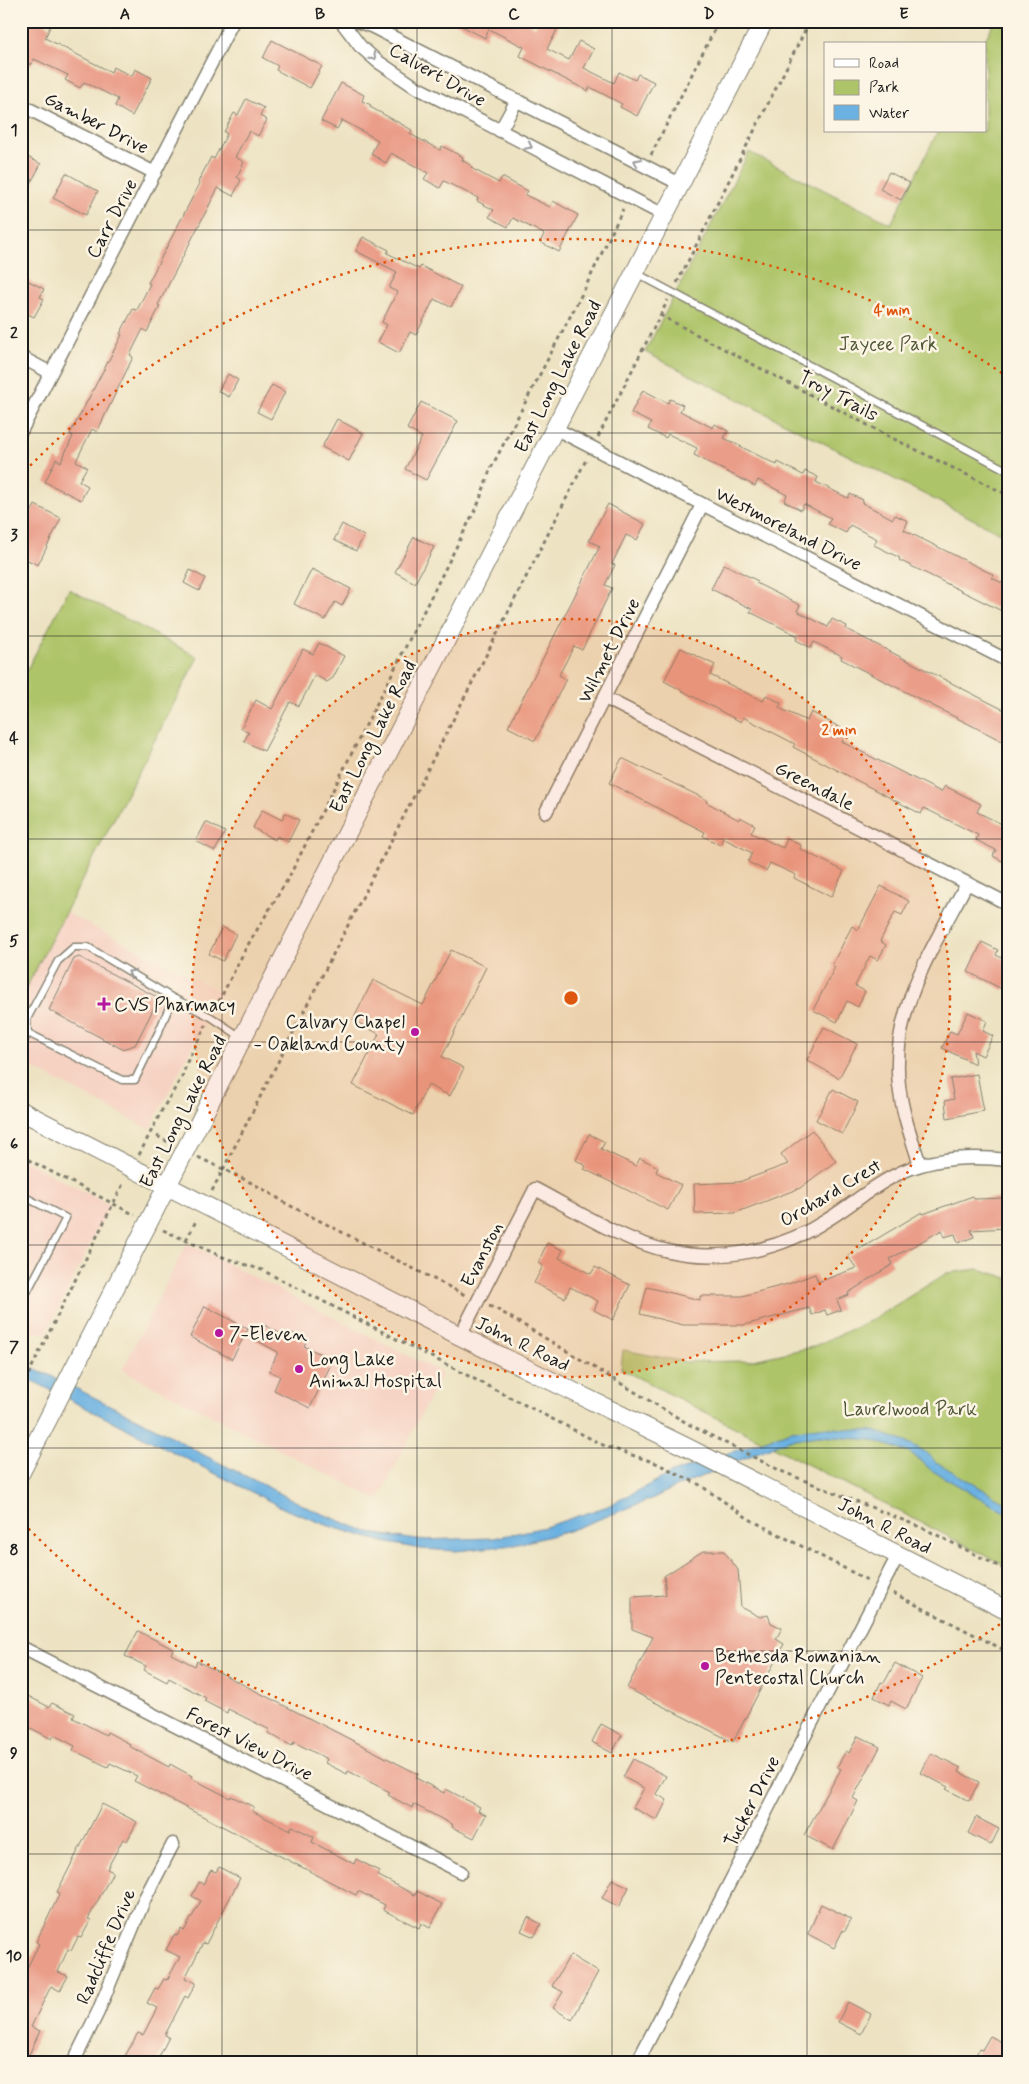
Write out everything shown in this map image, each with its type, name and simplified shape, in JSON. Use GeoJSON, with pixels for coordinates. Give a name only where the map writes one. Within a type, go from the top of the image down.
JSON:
{"type":"FeatureCollection","features":[{"type":"Feature","properties":{"kind":"main road","name":"East Long Lake Road"},"geometry":{"type":"LineString","coordinates":[[21,1472],[764,21]]}},
{"type":"Feature","properties":{"kind":"main road","name":"John R Road"},"geometry":{"type":"LineString","coordinates":[[21,1110],[460,1336],[688,1448],[1008,1611]]}},
{"type":"Feature","properties":{"kind":"street","name":"Carr Drive"},"geometry":{"type":"LineString","coordinates":[[21,431],[232,21]]}},
{"type":"Feature","properties":{"kind":"street","name":"Calvert Drive"},"geometry":{"type":"LineString","coordinates":[[341,21],[360,46],[399,76],[500,131],[664,215]]}},
{"type":"Feature","properties":{"kind":"street","name":"Calvert Drive"},"geometry":{"type":"LineString","coordinates":[[356,21],[373,27],[680,184]]}},
{"type":"Feature","properties":{"kind":"street","name":"Calvert Drive"},"geometry":{"type":"LineString","coordinates":[[500,131],[516,100]]}},
{"type":"Feature","properties":{"kind":"street","name":"Gamber Drive"},"geometry":{"type":"LineString","coordinates":[[21,105],[155,173]]}},
{"type":"Feature","properties":{"kind":"street"},"geometry":{"type":"LineString","coordinates":[[21,357],[51,373]]}},
{"type":"Feature","properties":{"kind":"street","name":"Westmoreland Drive"},"geometry":{"type":"LineString","coordinates":[[554,428],[1008,661]]}},
{"type":"Feature","properties":{"kind":"street","name":"Wilmet Drive"},"geometry":{"type":"LineString","coordinates":[[546,812],[702,505]]}},
{"type":"Feature","properties":{"kind":"street","name":"Greendale"},"geometry":{"type":"LineString","coordinates":[[605,698],[1008,904]]}},
{"type":"Feature","properties":{"kind":"street"},"geometry":{"type":"LineString","coordinates":[[920,1165],[907,1127],[899,1084],[898,1063],[902,1030],[908,1002],[916,982],[967,883]]}},
{"type":"Feature","properties":{"kind":"street","name":"Orchard Crest"},"geometry":{"type":"LineString","coordinates":[[535,1189],[642,1243],[668,1251],[708,1256],[744,1253],[790,1240],[827,1220],[881,1182],[920,1165],[960,1158],[1008,1160]]}},
{"type":"Feature","properties":{"kind":"street","name":"Evanston"},"geometry":{"type":"LineString","coordinates":[[460,1336],[535,1189]]}},
{"type":"Feature","properties":{"kind":"street","name":"Tucker Drive"},"geometry":{"type":"LineString","coordinates":[[637,2063],[898,1555]]}},
{"type":"Feature","properties":{"kind":"street","name":"Forest View Drive"},"geometry":{"type":"LineString","coordinates":[[21,1647],[461,1872]]}},
{"type":"Feature","properties":{"kind":"street","name":"Radcliffe Drive"},"geometry":{"type":"LineString","coordinates":[[73,2063],[94,2020],[146,1898],[173,1844]]}},
{"type":"Feature","properties":{"kind":"lane"},"geometry":{"type":"LineString","coordinates":[[635,272],[1008,471]]}},
{"type":"Feature","properties":{"kind":"lane"},"geometry":{"type":"LineString","coordinates":[[21,1047],[28,1033],[27,1019],[58,961],[74,947],[88,947],[173,998],[211,1017],[242,1038]]}},
{"type":"Feature","properties":{"kind":"lane"},"geometry":{"type":"LineString","coordinates":[[28,1033],[122,1080],[135,1080],[160,1031],[173,998]]}},
{"type":"Feature","properties":{"kind":"lane"},"geometry":{"type":"LineString","coordinates":[[21,1195],[66,1218],[25,1296],[21,1295]]}},
{"type":"Feature","properties":{"kind":"path"},"geometry":{"type":"LineString","coordinates":[[645,166],[719,21]]}},
{"type":"Feature","properties":{"kind":"path"},"geometry":{"type":"LineString","coordinates":[[680,277],[810,21]]}},
{"type":"Feature","properties":{"kind":"path"},"geometry":{"type":"LineString","coordinates":[[217,1004],[255,932],[280,895],[364,733],[479,502],[490,470],[585,288],[629,197]]}},
{"type":"Feature","properties":{"kind":"path"},"geometry":{"type":"LineString","coordinates":[[597,438],[666,304]]}},
{"type":"Feature","properties":{"kind":"path","name":"Troy Trails"},"geometry":{"type":"LineString","coordinates":[[660,315],[892,438],[1008,495]]}},
{"type":"Feature","properties":{"kind":"path"},"geometry":{"type":"LineString","coordinates":[[220,1176],[588,457]]}},
{"type":"Feature","properties":{"kind":"path"},"geometry":{"type":"LineString","coordinates":[[145,1142],[179,1083],[206,1026]]}},
{"type":"Feature","properties":{"kind":"path"},"geometry":{"type":"LineString","coordinates":[[21,1156],[124,1210]]}},
{"type":"Feature","properties":{"kind":"path"},"geometry":{"type":"LineString","coordinates":[[214,1165],[264,1188],[285,1203],[462,1293]]}},
{"type":"Feature","properties":{"kind":"path"},"geometry":{"type":"LineString","coordinates":[[21,1389],[117,1196]]}},
{"type":"Feature","properties":{"kind":"path"},"geometry":{"type":"LineString","coordinates":[[186,1240],[190,1233]]}},
{"type":"Feature","properties":{"kind":"path"},"geometry":{"type":"LineString","coordinates":[[180,1238],[225,1258],[262,1270],[605,1446],[656,1463],[700,1485],[748,1520],[869,1580]]}},
{"type":"Feature","properties":{"kind":"path"},"geometry":{"type":"LineString","coordinates":[[493,1308],[690,1425],[731,1446],[781,1471],[925,1529],[1008,1571]]}},
{"type":"Feature","properties":{"kind":"path"},"geometry":{"type":"LineString","coordinates":[[896,1594],[1008,1652]]}},
{"type":"Feature","properties":{"kind":"shaded area"},"geometry":{"type":"Polygon","coordinates":[[[65,912],[220,992],[150,1129],[21,1062],[21,998],[65,912]]]}},
{"type":"Feature","properties":{"kind":"shaded area"},"geometry":{"type":"Polygon","coordinates":[[[21,1159],[110,1205],[46,1333],[21,1331],[21,1159]]]}},
{"type":"Feature","properties":{"kind":"shaded area"},"geometry":{"type":"Polygon","coordinates":[[[187,1243],[442,1373],[378,1500],[122,1370],[187,1243]]]}},
{"type":"Feature","properties":{"kind":"green space","name":"Jaycee Park"},"geometry":{"type":"Polygon","coordinates":[[[995,21],[1008,21],[1008,537],[645,352],[749,152],[891,224],[937,132],[986,132],[986,42],[984,42],[995,21]]]}},
{"type":"Feature","properties":{"kind":"green space"},"geometry":{"type":"Polygon","coordinates":[[[69,589],[198,657],[21,998],[21,681],[69,589]]]}},
{"type":"Feature","properties":{"kind":"green space","name":"Laurelwood Park"},"geometry":{"type":"Polygon","coordinates":[[[979,1269],[1008,1278],[1008,1567],[621,1369],[623,1350],[686,1362],[749,1361],[812,1347],[870,1321],[947,1273],[979,1269]]]}},
{"type":"Feature","properties":{"kind":"water"},"geometry":{"type":"Polygon","coordinates":[[[21,1363],[162,1431],[204,1455],[313,1510],[370,1533],[417,1540],[494,1538],[545,1527],[608,1506],[672,1473],[791,1431],[818,1427],[875,1431],[911,1444],[925,1452],[936,1462],[1008,1504],[1008,1514],[931,1470],[919,1459],[907,1452],[872,1440],[819,1436],[788,1440],[649,1500],[566,1532],[514,1545],[456,1551],[421,1549],[383,1542],[332,1527],[287,1510],[21,1375],[21,1363]]]}},
{"type":"Feature","properties":{"kind":"building"},"geometry":{"type":"Polygon","coordinates":[[[21,21],[39,21],[50,27],[45,38],[111,72],[113,67],[132,76],[135,69],[152,78],[132,116],[115,106],[118,99],[84,82],[80,88],[65,80],[68,75],[34,59],[31,65],[21,60],[21,21]]]}},
{"type":"Feature","properties":{"kind":"building"},"geometry":{"type":"Polygon","coordinates":[[[452,21],[524,21],[535,27],[538,21],[549,21],[559,26],[547,49],[569,60],[579,41],[594,49],[584,68],[614,83],[619,72],[635,80],[638,74],[654,82],[637,116],[620,107],[622,104],[590,87],[588,91],[520,56],[524,47],[489,29],[485,38],[452,21]]]}},
{"type":"Feature","properties":{"kind":"building"},"geometry":{"type":"Polygon","coordinates":[[[272,40],[322,66],[310,88],[276,70],[278,66],[263,58],[272,40]]]}},
{"type":"Feature","properties":{"kind":"building"},"geometry":{"type":"Polygon","coordinates":[[[341,83],[364,95],[362,101],[371,105],[370,107],[412,130],[410,134],[440,150],[442,146],[463,157],[462,160],[472,166],[471,168],[499,183],[502,177],[528,191],[525,195],[550,207],[553,201],[578,215],[559,252],[540,242],[544,234],[513,218],[508,227],[489,217],[494,210],[477,201],[478,198],[444,181],[440,188],[424,179],[428,173],[391,153],[386,163],[371,154],[378,140],[342,120],[337,129],[321,121],[341,83]]]}},
{"type":"Feature","properties":{"kind":"building"},"geometry":{"type":"Polygon","coordinates":[[[246,99],[264,108],[260,116],[267,120],[258,136],[249,131],[235,157],[244,162],[237,177],[241,180],[233,196],[218,188],[158,305],[160,306],[147,332],[143,329],[130,355],[133,357],[97,432],[92,429],[76,461],[87,467],[79,481],[88,486],[81,500],[45,482],[56,459],[61,462],[73,436],[70,434],[122,335],[120,334],[133,309],[137,310],[150,284],[148,283],[200,183],[198,182],[211,157],[214,159],[227,134],[224,132],[234,113],[238,115],[246,99]]]}},
{"type":"Feature","properties":{"kind":"building"},"geometry":{"type":"Polygon","coordinates":[[[26,156],[41,164],[21,201],[21,165],[26,156]]]}},
{"type":"Feature","properties":{"kind":"building"},"geometry":{"type":"Polygon","coordinates":[[[889,172],[910,183],[901,200],[880,189],[889,172]]]}},
{"type":"Feature","properties":{"kind":"building"},"geometry":{"type":"Polygon","coordinates":[[[66,173],[98,191],[86,215],[53,198],[66,173]]]}},
{"type":"Feature","properties":{"kind":"building"},"geometry":{"type":"Polygon","coordinates":[[[363,237],[389,250],[387,253],[419,269],[421,266],[461,287],[451,307],[434,299],[416,335],[410,332],[399,353],[378,342],[387,325],[382,322],[397,292],[389,288],[397,272],[356,251],[363,237]]]}},
{"type":"Feature","properties":{"kind":"building"},"geometry":{"type":"Polygon","coordinates":[[[21,277],[44,289],[40,297],[44,299],[34,317],[21,311],[21,277]]]}},
{"type":"Feature","properties":{"kind":"building"},"geometry":{"type":"Polygon","coordinates":[[[228,374],[238,380],[229,397],[218,391],[228,374]]]}},
{"type":"Feature","properties":{"kind":"building"},"geometry":{"type":"Polygon","coordinates":[[[272,385],[285,392],[271,419],[257,412],[272,385]]]}},
{"type":"Feature","properties":{"kind":"building"},"geometry":{"type":"Polygon","coordinates":[[[643,390],[668,403],[670,399],[683,405],[680,411],[713,428],[715,424],[728,431],[724,438],[777,465],[778,462],[803,475],[805,471],[818,477],[816,482],[848,498],[850,494],[863,500],[862,503],[893,519],[895,515],[908,521],[904,530],[994,575],[992,578],[1008,586],[1008,614],[899,560],[900,558],[874,545],[877,539],[850,525],[846,533],[828,524],[831,518],[804,504],[801,510],[784,501],[787,495],[758,480],[755,486],[694,455],[697,448],[668,434],[666,438],[648,429],[651,423],[631,413],[643,390]]]}},
{"type":"Feature","properties":{"kind":"building"},"geometry":{"type":"Polygon","coordinates":[[[421,402],[458,421],[426,480],[405,469],[422,437],[407,429],[421,402]]]}},
{"type":"Feature","properties":{"kind":"building"},"geometry":{"type":"Polygon","coordinates":[[[337,419],[363,433],[349,461],[322,447],[337,419]]]}},
{"type":"Feature","properties":{"kind":"building"},"geometry":{"type":"Polygon","coordinates":[[[608,504],[645,524],[637,540],[626,535],[612,564],[615,565],[605,585],[612,588],[582,650],[574,646],[559,675],[566,679],[535,741],[508,727],[600,546],[589,541],[608,504]]]}},
{"type":"Feature","properties":{"kind":"building"},"geometry":{"type":"Polygon","coordinates":[[[35,505],[61,518],[38,565],[21,557],[21,532],[35,505]]]}},
{"type":"Feature","properties":{"kind":"building"},"geometry":{"type":"Polygon","coordinates":[[[342,524],[364,536],[356,551],[334,540],[342,524]]]}},
{"type":"Feature","properties":{"kind":"building"},"geometry":{"type":"Polygon","coordinates":[[[414,537],[434,547],[415,583],[395,572],[414,537]]]}},
{"type":"Feature","properties":{"kind":"building"},"geometry":{"type":"Polygon","coordinates":[[[724,564],[758,581],[756,583],[800,605],[797,611],[828,627],[832,619],[847,626],[846,629],[1008,712],[1008,744],[841,659],[842,656],[814,642],[811,648],[796,640],[798,636],[750,612],[752,609],[711,589],[724,564]]]}},
{"type":"Feature","properties":{"kind":"building"},"geometry":{"type":"Polygon","coordinates":[[[312,569],[351,589],[342,606],[335,602],[325,620],[294,604],[312,569]]]}},
{"type":"Feature","properties":{"kind":"building"},"geometry":{"type":"Polygon","coordinates":[[[190,570],[205,578],[199,591],[184,583],[190,570]]]}},
{"type":"Feature","properties":{"kind":"building"},"geometry":{"type":"Polygon","coordinates":[[[319,643],[344,656],[333,678],[327,682],[315,675],[299,706],[290,702],[264,751],[244,741],[249,732],[241,728],[256,700],[272,709],[303,649],[313,654],[319,643]]]}},
{"type":"Feature","properties":{"kind":"building"},"geometry":{"type":"Polygon","coordinates":[[[681,648],[715,665],[710,675],[763,701],[766,695],[781,703],[779,708],[807,721],[811,712],[847,731],[842,742],[941,792],[945,786],[981,804],[977,812],[1008,827],[1008,864],[993,856],[996,850],[976,840],[978,835],[924,808],[921,814],[793,747],[795,744],[743,717],[741,722],[664,681],[681,648]]]}},
{"type":"Feature","properties":{"kind":"building"},"geometry":{"type":"Polygon","coordinates":[[[622,758],[707,800],[706,802],[739,820],[740,817],[755,825],[751,833],[783,848],[787,839],[801,845],[800,849],[844,871],[831,897],[794,878],[796,875],[770,863],[766,871],[748,862],[752,853],[723,838],[720,845],[703,836],[705,832],[609,783],[622,758]]]}},
{"type":"Feature","properties":{"kind":"building"},"geometry":{"type":"Polygon","coordinates":[[[262,810],[282,820],[285,813],[299,820],[288,842],[277,836],[275,840],[253,828],[262,810]]]}},
{"type":"Feature","properties":{"kind":"building"},"geometry":{"type":"Polygon","coordinates":[[[206,822],[225,832],[215,851],[196,841],[206,822]]]}},
{"type":"Feature","properties":{"kind":"building"},"geometry":{"type":"Polygon","coordinates":[[[881,886],[909,901],[902,915],[895,912],[880,941],[886,945],[878,960],[870,956],[855,986],[865,991],[858,1007],[847,1001],[837,1022],[813,1010],[835,967],[832,965],[852,926],[858,930],[881,886]]]}},
{"type":"Feature","properties":{"kind":"building"},"geometry":{"type":"Polygon","coordinates":[[[222,927],[236,934],[223,961],[209,954],[222,927]]]}},
{"type":"Feature","properties":{"kind":"building"},"geometry":{"type":"Polygon","coordinates":[[[982,942],[998,950],[996,955],[1008,961],[1008,983],[1004,990],[968,972],[982,942]]]}},
{"type":"Feature","properties":{"kind":"building","name":"Calvary Chapel - Oakland County"},"geometry":{"type":"Polygon","coordinates":[[[451,950],[486,967],[442,1057],[464,1068],[450,1096],[428,1085],[413,1115],[353,1085],[379,1034],[353,1020],[373,980],[423,1005],[451,950]]]}},
{"type":"Feature","properties":{"kind":"building","name":"CVS Pharmacy"},"geometry":{"type":"Polygon","coordinates":[[[79,957],[159,998],[135,1045],[122,1049],[49,1010],[74,959],[79,957]]]}},
{"type":"Feature","properties":{"kind":"building"},"geometry":{"type":"Polygon","coordinates":[[[968,1012],[987,1021],[983,1031],[993,1036],[983,1056],[973,1051],[975,1064],[942,1048],[950,1031],[957,1034],[968,1012]]]}},
{"type":"Feature","properties":{"kind":"building"},"geometry":{"type":"Polygon","coordinates":[[[824,1027],[857,1044],[839,1078],[807,1060],[824,1027]]]}},
{"type":"Feature","properties":{"kind":"building"},"geometry":{"type":"Polygon","coordinates":[[[977,1074],[984,1111],[947,1118],[945,1101],[954,1099],[950,1079],[977,1074]]]}},
{"type":"Feature","properties":{"kind":"building"},"geometry":{"type":"Polygon","coordinates":[[[833,1089],[858,1102],[842,1134],[816,1120],[833,1089]]]}},
{"type":"Feature","properties":{"kind":"building"},"geometry":{"type":"Polygon","coordinates":[[[812,1130],[836,1161],[800,1188],[735,1213],[695,1214],[694,1184],[739,1182],[788,1164],[781,1154],[812,1130]]]}},
{"type":"Feature","properties":{"kind":"building"},"geometry":{"type":"Polygon","coordinates":[[[589,1134],[605,1142],[601,1149],[636,1166],[640,1158],[658,1167],[656,1172],[681,1185],[668,1210],[584,1169],[586,1166],[576,1160],[589,1134]]]}},
{"type":"Feature","properties":{"kind":"building"},"geometry":{"type":"Polygon","coordinates":[[[973,1196],[974,1199],[1008,1198],[1007,1228],[971,1230],[974,1237],[958,1243],[955,1234],[944,1237],[942,1230],[890,1259],[893,1264],[848,1293],[849,1295],[837,1300],[841,1310],[827,1315],[825,1310],[812,1315],[809,1308],[744,1325],[683,1325],[640,1314],[647,1287],[700,1300],[700,1296],[742,1296],[788,1284],[815,1274],[818,1282],[856,1268],[848,1256],[922,1212],[923,1214],[973,1196]]]}},
{"type":"Feature","properties":{"kind":"building"},"geometry":{"type":"Polygon","coordinates":[[[547,1243],[563,1250],[559,1258],[591,1274],[595,1267],[630,1285],[613,1320],[594,1310],[598,1301],[570,1287],[565,1298],[534,1283],[543,1266],[538,1263],[547,1243]]]}},
{"type":"Feature","properties":{"kind":"building","name":"7-Eleven"},"geometry":{"type":"Polygon","coordinates":[[[205,1306],[248,1329],[232,1359],[190,1337],[205,1306]]]}},
{"type":"Feature","properties":{"kind":"building","name":"Long Lake Animal Hospital"},"geometry":{"type":"Polygon","coordinates":[[[262,1324],[287,1337],[290,1332],[307,1340],[304,1346],[333,1360],[310,1408],[274,1390],[280,1376],[269,1371],[278,1352],[254,1339],[262,1324]]]}},
{"type":"Feature","properties":{"kind":"building","name":"Bethesda Romanian Pentecostal Church"},"geometry":{"type":"Polygon","coordinates":[[[703,1551],[724,1551],[738,1570],[741,1607],[760,1617],[768,1615],[771,1623],[782,1628],[776,1639],[784,1644],[733,1742],[627,1688],[653,1637],[632,1629],[632,1597],[666,1595],[664,1576],[703,1551]]]}},
{"type":"Feature","properties":{"kind":"building"},"geometry":{"type":"Polygon","coordinates":[[[138,1631],[173,1649],[171,1654],[195,1666],[197,1661],[418,1774],[416,1778],[444,1793],[446,1789],[480,1807],[478,1811],[486,1815],[474,1838],[413,1804],[412,1808],[388,1795],[390,1792],[348,1771],[347,1774],[325,1763],[327,1759],[294,1742],[292,1746],[268,1733],[270,1730],[228,1709],[227,1713],[204,1701],[206,1698],[169,1678],[167,1682],[144,1670],[146,1666],[125,1656],[138,1631]]]}},
{"type":"Feature","properties":{"kind":"building"},"geometry":{"type":"Polygon","coordinates":[[[895,1663],[922,1678],[906,1709],[891,1701],[889,1705],[874,1697],[881,1682],[884,1683],[895,1663]]]}},
{"type":"Feature","properties":{"kind":"building"},"geometry":{"type":"Polygon","coordinates":[[[28,1696],[49,1707],[52,1703],[75,1714],[73,1718],[106,1735],[107,1732],[169,1767],[170,1764],[192,1776],[191,1778],[230,1798],[231,1796],[254,1807],[252,1811],[290,1830],[292,1826],[314,1837],[312,1842],[354,1864],[356,1859],[379,1871],[377,1875],[415,1895],[417,1891],[442,1904],[430,1928],[421,1923],[419,1928],[383,1910],[385,1905],[358,1891],[356,1895],[134,1781],[137,1776],[110,1763],[108,1767],[73,1750],[75,1746],[54,1735],[52,1739],[21,1723],[21,1710],[28,1696]]]}},
{"type":"Feature","properties":{"kind":"building"},"geometry":{"type":"Polygon","coordinates":[[[601,1724],[622,1735],[612,1753],[592,1742],[601,1724]]]}},
{"type":"Feature","properties":{"kind":"building"},"geometry":{"type":"Polygon","coordinates":[[[858,1736],[880,1747],[853,1798],[858,1801],[833,1850],[804,1835],[841,1769],[837,1767],[846,1751],[849,1753],[858,1736]]]}},
{"type":"Feature","properties":{"kind":"building"},"geometry":{"type":"Polygon","coordinates":[[[931,1753],[961,1768],[959,1772],[979,1782],[969,1801],[946,1789],[948,1787],[921,1773],[931,1753]]]}},
{"type":"Feature","properties":{"kind":"building"},"geometry":{"type":"Polygon","coordinates":[[[633,1759],[666,1776],[656,1794],[667,1800],[657,1820],[633,1808],[644,1788],[623,1777],[633,1759]]]}},
{"type":"Feature","properties":{"kind":"building"},"geometry":{"type":"Polygon","coordinates":[[[102,1804],[137,1822],[127,1841],[123,1839],[107,1869],[113,1872],[88,1919],[91,1920],[81,1938],[78,1937],[71,1951],[68,1949],[58,1972],[68,1976],[60,1991],[51,1986],[31,2027],[40,2031],[25,2063],[21,2063],[21,1980],[39,1944],[36,1942],[60,1893],[57,1892],[102,1804]]]}},
{"type":"Feature","properties":{"kind":"building"},"geometry":{"type":"Polygon","coordinates":[[[976,1817],[999,1829],[991,1845],[968,1833],[976,1817]]]}},
{"type":"Feature","properties":{"kind":"building"},"geometry":{"type":"Polygon","coordinates":[[[219,1867],[240,1878],[206,1944],[203,1943],[185,1978],[196,1983],[188,1998],[185,1996],[165,2035],[169,2037],[156,2063],[134,2063],[124,2058],[138,2033],[143,2035],[157,2008],[147,2003],[155,1988],[158,1989],[164,1979],[167,1980],[180,1957],[166,1950],[174,1935],[177,1936],[181,1929],[184,1931],[201,1901],[192,1896],[199,1882],[203,1884],[211,1870],[216,1872],[219,1867]]]}},
{"type":"Feature","properties":{"kind":"building"},"geometry":{"type":"Polygon","coordinates":[[[612,1879],[629,1887],[619,1907],[602,1898],[612,1879]]]}},
{"type":"Feature","properties":{"kind":"building"},"geometry":{"type":"Polygon","coordinates":[[[821,1904],[851,1919],[834,1948],[808,1934],[821,1904]]]}},
{"type":"Feature","properties":{"kind":"building"},"geometry":{"type":"Polygon","coordinates":[[[528,1917],[541,1924],[534,1937],[521,1931],[528,1917]]]}},
{"type":"Feature","properties":{"kind":"building"},"geometry":{"type":"Polygon","coordinates":[[[570,1955],[598,1972],[572,2020],[553,2008],[563,1992],[552,1986],[570,1955]]]}},
{"type":"Feature","properties":{"kind":"building"},"geometry":{"type":"Polygon","coordinates":[[[848,2002],[871,2014],[861,2034],[838,2022],[848,2002]]]}},
{"type":"Feature","properties":{"kind":"building"},"geometry":{"type":"Polygon","coordinates":[[[990,2036],[1008,2045],[1008,2063],[972,2063],[979,2049],[982,2050],[990,2036]]]}},
{"type":"Feature","properties":{"kind":"place","name":"CVS Pharmacy"},"geometry":{"type":"Point","coordinates":[104,1004]}},
{"type":"Feature","properties":{"kind":"place","name":"Calvary Chapel - Oakland County"},"geometry":{"type":"Point","coordinates":[415,1032]}},
{"type":"Feature","properties":{"kind":"place","name":"7-Eleven"},"geometry":{"type":"Point","coordinates":[219,1333]}},
{"type":"Feature","properties":{"kind":"place","name":"Long Lake Animal Hospital"},"geometry":{"type":"Point","coordinates":[299,1369]}},
{"type":"Feature","properties":{"kind":"place","name":"Bethesda Romanian Pentecostal Church"},"geometry":{"type":"Point","coordinates":[705,1666]}}]}
